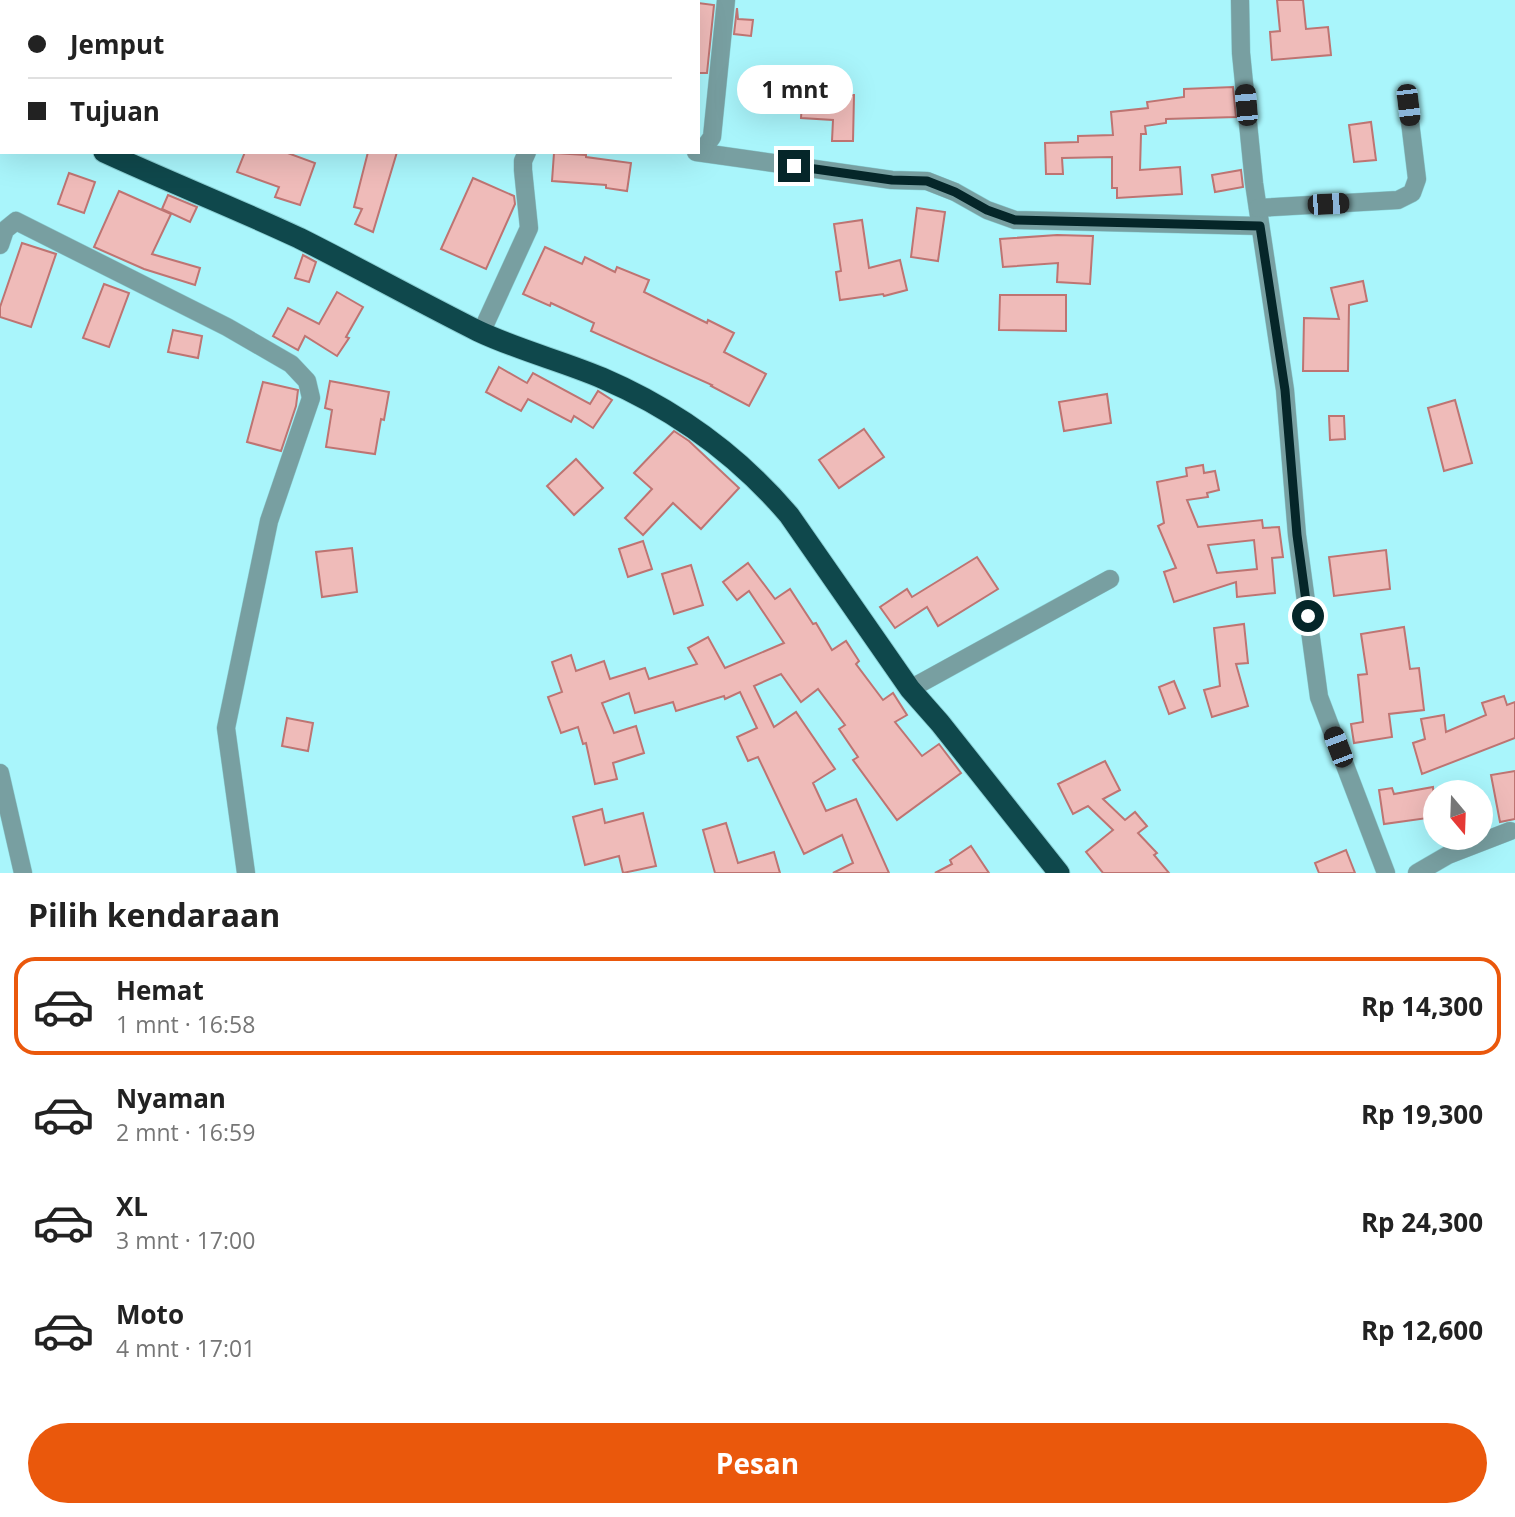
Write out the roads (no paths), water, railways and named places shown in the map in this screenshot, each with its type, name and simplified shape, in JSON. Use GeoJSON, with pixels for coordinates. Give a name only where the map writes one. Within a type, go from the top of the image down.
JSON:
{"type":"FeatureCollection","features":[{"type":"Feature","properties":{"kind":"highway"},"geometry":{"type":"LineString","coordinates":[[109,154],[298,238],[481,332],[602,378],[649,401],[734,458],[766,488],[789,515],[910,689],[1059,873]]}},
{"type":"Feature","properties":{"kind":"street"},"geometry":{"type":"LineString","coordinates":[[700,150],[712,137],[726,0]]}},
{"type":"Feature","properties":{"kind":"street"},"geometry":{"type":"LineString","coordinates":[[1240,0],[1241,53],[1260,226],[1285,390],[1297,535],[1319,697],[1386,873]]}},
{"type":"Feature","properties":{"kind":"street"},"geometry":{"type":"LineString","coordinates":[[1258,208],[1398,200],[1412,193],[1417,179],[1408,105]]}},
{"type":"Feature","properties":{"kind":"street"},"geometry":{"type":"LineString","coordinates":[[700,151],[892,180],[927,181],[955,192],[987,210],[1015,220],[1260,226]]}},
{"type":"Feature","properties":{"kind":"street"},"geometry":{"type":"LineString","coordinates":[[481,332],[526,239],[528,228],[523,161],[526,154]]}},
{"type":"Feature","properties":{"kind":"street"},"geometry":{"type":"LineString","coordinates":[[0,244],[5,230],[16,220],[227,327],[291,364],[307,382],[311,398],[269,521],[226,728],[246,873]]}},
{"type":"Feature","properties":{"kind":"street"},"geometry":{"type":"LineString","coordinates":[[910,689],[1110,579]]}},
{"type":"Feature","properties":{"kind":"street"},"geometry":{"type":"LineString","coordinates":[[0,773],[23,873]]}},
{"type":"Feature","properties":{"kind":"street"},"geometry":{"type":"LineString","coordinates":[[1417,873],[1448,855],[1510,831]]}}]}
